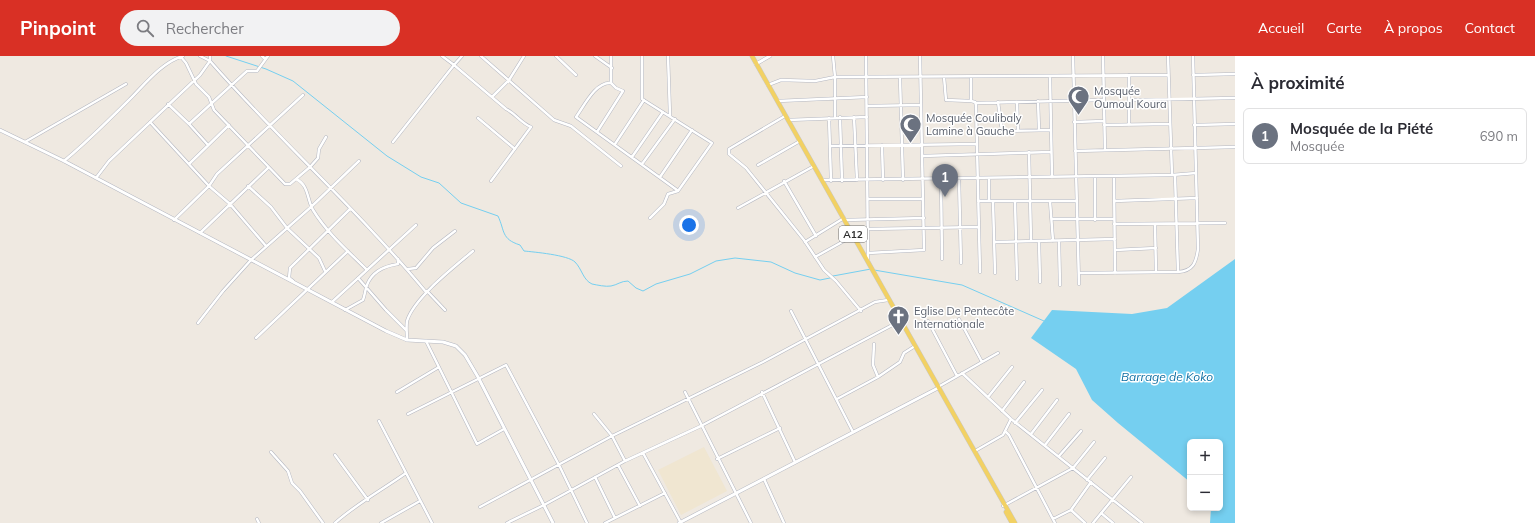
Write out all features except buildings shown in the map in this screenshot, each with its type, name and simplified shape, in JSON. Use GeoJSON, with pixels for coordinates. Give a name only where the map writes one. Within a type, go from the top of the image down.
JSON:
{"type":"FeatureCollection","features":[{"type":"Feature","properties":{"kind":"main road","name":"A12"},"geometry":{"type":"LineString","coordinates":[[752,56],[854,236],[952,414],[1015,523]]}},
{"type":"Feature","properties":{"kind":"main road","name":"A12"},"geometry":{"type":"LineString","coordinates":[[952,414],[974,451],[1012,523]]}},
{"type":"Feature","properties":{"kind":"street"},"geometry":{"type":"LineString","coordinates":[[64,161],[81,147],[156,73],[173,59],[182,56],[196,84],[209,97],[211,104],[268,168],[285,184],[290,184],[318,158],[319,149],[326,137]]}},
{"type":"Feature","properties":{"kind":"street"},"geometry":{"type":"LineString","coordinates":[[200,56],[210,61],[270,127],[398,259],[445,310]]}},
{"type":"Feature","properties":{"kind":"street"},"geometry":{"type":"LineString","coordinates":[[96,178],[109,161],[194,78],[200,75],[210,61],[210,56]]}},
{"type":"Feature","properties":{"kind":"street"},"geometry":{"type":"LineString","coordinates":[[262,56],[265,59]]}},
{"type":"Feature","properties":{"kind":"street"},"geometry":{"type":"LineString","coordinates":[[189,124],[247,71],[257,71],[268,56]]}},
{"type":"Feature","properties":{"kind":"street"},"geometry":{"type":"LineString","coordinates":[[442,56],[492,97],[513,112],[522,123],[531,127],[491,181]]}},
{"type":"Feature","properties":{"kind":"street"},"geometry":{"type":"LineString","coordinates":[[393,142],[462,56]]}},
{"type":"Feature","properties":{"kind":"street"},"geometry":{"type":"LineString","coordinates":[[481,56],[554,120],[571,126],[621,166]]}},
{"type":"Feature","properties":{"kind":"street"},"geometry":{"type":"LineString","coordinates":[[492,97],[508,80],[524,56]]}},
{"type":"Feature","properties":{"kind":"street"},"geometry":{"type":"LineString","coordinates":[[556,56],[576,75]]}},
{"type":"Feature","properties":{"kind":"street"},"geometry":{"type":"LineString","coordinates":[[595,56],[612,68]]}},
{"type":"Feature","properties":{"kind":"street"},"geometry":{"type":"LineString","coordinates":[[597,132],[623,91],[616,88],[611,82],[612,56]]}},
{"type":"Feature","properties":{"kind":"street"},"geometry":{"type":"LineString","coordinates":[[642,56],[642,100],[712,143],[678,191],[668,194],[664,204],[650,218]]}},
{"type":"Feature","properties":{"kind":"street"},"geometry":{"type":"LineString","coordinates":[[668,56],[670,116]]}},
{"type":"Feature","properties":{"kind":"street"},"geometry":{"type":"LineString","coordinates":[[756,64],[770,56]]}},
{"type":"Feature","properties":{"kind":"street"},"geometry":{"type":"LineString","coordinates":[[833,56],[835,78],[835,117]]}},
{"type":"Feature","properties":{"kind":"street"},"geometry":{"type":"LineString","coordinates":[[866,56],[868,262]]}},
{"type":"Feature","properties":{"kind":"street"},"geometry":{"type":"LineString","coordinates":[[868,253],[924,250],[920,56]]}},
{"type":"Feature","properties":{"kind":"street"},"geometry":{"type":"LineString","coordinates":[[1073,56],[1079,284]]}},
{"type":"Feature","properties":{"kind":"street"},"geometry":{"type":"LineString","coordinates":[[1103,56],[1102,76],[1105,150]]}},
{"type":"Feature","properties":{"kind":"street"},"geometry":{"type":"LineString","coordinates":[[1168,56],[1171,149],[1177,199],[1176,223],[1178,272]]}},
{"type":"Feature","properties":{"kind":"street"},"geometry":{"type":"LineString","coordinates":[[1079,273],[1178,272],[1188,270],[1195,265],[1198,250],[1196,223],[1197,198],[1193,56]]}},
{"type":"Feature","properties":{"kind":"street"},"geometry":{"type":"LineString","coordinates":[[1193,75],[1235,74]]}},
{"type":"Feature","properties":{"kind":"street"},"geometry":{"type":"LineString","coordinates":[[1129,75],[1130,125]]}},
{"type":"Feature","properties":{"kind":"street"},"geometry":{"type":"LineString","coordinates":[[768,85],[781,80],[815,81],[835,78],[1168,75]]}},
{"type":"Feature","properties":{"kind":"street"},"geometry":{"type":"LineString","coordinates":[[1050,76],[1052,177]]}},
{"type":"Feature","properties":{"kind":"street"},"geometry":{"type":"LineString","coordinates":[[944,77],[946,100],[976,103],[1103,100]]}},
{"type":"Feature","properties":{"kind":"street"},"geometry":{"type":"LineString","coordinates":[[971,77],[971,102]]}},
{"type":"Feature","properties":{"kind":"street"},"geometry":{"type":"LineString","coordinates":[[900,78],[903,180]]}},
{"type":"Feature","properties":{"kind":"street"},"geometry":{"type":"LineString","coordinates":[[611,82],[606,82],[600,86],[576,117],[678,191]]}},
{"type":"Feature","properties":{"kind":"street"},"geometry":{"type":"LineString","coordinates":[[25,142],[126,84]]}},
{"type":"Feature","properties":{"kind":"street"},"geometry":{"type":"LineString","coordinates":[[174,220],[209,186],[217,174],[270,127],[303,95]]}},
{"type":"Feature","properties":{"kind":"street"},"geometry":{"type":"LineString","coordinates":[[778,101],[867,97]]}},
{"type":"Feature","properties":{"kind":"street"},"geometry":{"type":"LineString","coordinates":[[1130,100],[1235,98]]}},
{"type":"Feature","properties":{"kind":"street"},"geometry":{"type":"LineString","coordinates":[[615,144],[644,100]]}},
{"type":"Feature","properties":{"kind":"street"},"geometry":{"type":"LineString","coordinates":[[1038,101],[1039,130]]}},
{"type":"Feature","properties":{"kind":"street"},"geometry":{"type":"LineString","coordinates":[[998,102],[1000,130],[1051,130]]}},
{"type":"Feature","properties":{"kind":"street"},"geometry":{"type":"LineString","coordinates":[[1017,102],[1018,131]]}},
{"type":"Feature","properties":{"kind":"street"},"geometry":{"type":"LineString","coordinates":[[976,103],[980,272]]}},
{"type":"Feature","properties":{"kind":"street"},"geometry":{"type":"LineString","coordinates":[[168,104],[208,145]]}},
{"type":"Feature","properties":{"kind":"street"},"geometry":{"type":"LineString","coordinates":[[867,106],[921,105]]}},
{"type":"Feature","properties":{"kind":"street"},"geometry":{"type":"LineString","coordinates":[[632,157],[663,112]]}},
{"type":"Feature","properties":{"kind":"street"},"geometry":{"type":"LineString","coordinates":[[840,117],[842,181]]}},
{"type":"Feature","properties":{"kind":"street"},"geometry":{"type":"LineString","coordinates":[[854,117],[856,181]]}},
{"type":"Feature","properties":{"kind":"street"},"geometry":{"type":"LineString","coordinates":[[861,311],[815,257],[805,242],[746,168],[728,151],[787,118],[867,117]]}},
{"type":"Feature","properties":{"kind":"street"},"geometry":{"type":"LineString","coordinates":[[478,118],[515,149]]}},
{"type":"Feature","properties":{"kind":"street"},"geometry":{"type":"LineString","coordinates":[[829,118],[831,181]]}},
{"type":"Feature","properties":{"kind":"street"},"geometry":{"type":"LineString","coordinates":[[642,164],[675,119]]}},
{"type":"Feature","properties":{"kind":"street"},"geometry":{"type":"LineString","coordinates":[[1074,122],[1104,121]]}},
{"type":"Feature","properties":{"kind":"street"},"geometry":{"type":"LineString","coordinates":[[150,122],[209,186],[230,204],[266,246]]}},
{"type":"Feature","properties":{"kind":"street"},"geometry":{"type":"LineString","coordinates":[[1104,125],[1170,124]]}},
{"type":"Feature","properties":{"kind":"street"},"geometry":{"type":"LineString","coordinates":[[1194,125],[1235,124]]}},
{"type":"Feature","properties":{"kind":"street"},"geometry":{"type":"LineString","coordinates":[[189,164],[229,125]]}},
{"type":"Feature","properties":{"kind":"street"},"geometry":{"type":"LineString","coordinates":[[0,130],[64,161],[331,303],[407,340],[426,341],[456,346],[465,355],[478,377],[553,523]]}},
{"type":"Feature","properties":{"kind":"street"},"geometry":{"type":"LineString","coordinates":[[660,177],[692,130]]}},
{"type":"Feature","properties":{"kind":"street"},"geometry":{"type":"LineString","coordinates":[[758,165],[800,141]]}},
{"type":"Feature","properties":{"kind":"street"},"geometry":{"type":"LineString","coordinates":[[830,146],[977,144]]}},
{"type":"Feature","properties":{"kind":"street"},"geometry":{"type":"LineString","coordinates":[[882,145],[883,180]]}},
{"type":"Feature","properties":{"kind":"street"},"geometry":{"type":"LineString","coordinates":[[1075,151],[1235,147]]}},
{"type":"Feature","properties":{"kind":"street"},"geometry":{"type":"LineString","coordinates":[[1029,152],[1031,241]]}},
{"type":"Feature","properties":{"kind":"street"},"geometry":{"type":"LineString","coordinates":[[922,156],[1051,152]]}},
{"type":"Feature","properties":{"kind":"street"},"geometry":{"type":"LineString","coordinates":[[198,324],[223,291],[251,260],[311,207],[359,161]]}},
{"type":"Feature","properties":{"kind":"street"},"geometry":{"type":"LineString","coordinates":[[738,208],[784,181],[814,166]]}},
{"type":"Feature","properties":{"kind":"street"},"geometry":{"type":"LineString","coordinates":[[199,233],[268,168]]}},
{"type":"Feature","properties":{"kind":"street"},"geometry":{"type":"LineString","coordinates":[[822,180],[856,181],[959,178],[1095,177],[1196,173]]}},
{"type":"Feature","properties":{"kind":"street"},"geometry":{"type":"LineString","coordinates":[[1114,176],[1115,273]]}},
{"type":"Feature","properties":{"kind":"street"},"geometry":{"type":"LineString","coordinates":[[1095,177],[1095,220]]}},
{"type":"Feature","properties":{"kind":"street"},"geometry":{"type":"LineString","coordinates":[[959,178],[961,263]]}},
{"type":"Feature","properties":{"kind":"street"},"geometry":{"type":"LineString","coordinates":[[989,178],[989,201]]}},
{"type":"Feature","properties":{"kind":"street"},"geometry":{"type":"LineString","coordinates":[[296,179],[306,188],[311,207],[324,228],[367,270]]}},
{"type":"Feature","properties":{"kind":"street"},"geometry":{"type":"LineString","coordinates":[[941,179],[942,259]]}},
{"type":"Feature","properties":{"kind":"street"},"geometry":{"type":"LineString","coordinates":[[784,181],[816,236]]}},
{"type":"Feature","properties":{"kind":"street"},"geometry":{"type":"LineString","coordinates":[[248,186],[271,207],[287,228],[319,258],[325,271]]}},
{"type":"Feature","properties":{"kind":"street"},"geometry":{"type":"LineString","coordinates":[[1114,201],[1197,198]]}},
{"type":"Feature","properties":{"kind":"street"},"geometry":{"type":"LineString","coordinates":[[868,199],[923,199]]}},
{"type":"Feature","properties":{"kind":"street"},"geometry":{"type":"LineString","coordinates":[[978,201],[1076,201]]}},
{"type":"Feature","properties":{"kind":"street"},"geometry":{"type":"LineString","coordinates":[[993,201],[995,273]]}},
{"type":"Feature","properties":{"kind":"street"},"geometry":{"type":"LineString","coordinates":[[1015,201],[1017,278]]}},
{"type":"Feature","properties":{"kind":"street"},"geometry":{"type":"LineString","coordinates":[[1050,201],[1053,241]]}},
{"type":"Feature","properties":{"kind":"street"},"geometry":{"type":"LineString","coordinates":[[294,283],[289,278],[290,268],[308,248],[350,209]]}},
{"type":"Feature","properties":{"kind":"street"},"geometry":{"type":"LineString","coordinates":[[805,242],[844,219],[924,218]]}},
{"type":"Feature","properties":{"kind":"street"},"geometry":{"type":"LineString","coordinates":[[1052,219],[1114,219]]}},
{"type":"Feature","properties":{"kind":"street"},"geometry":{"type":"LineString","coordinates":[[1114,224],[1224,223]]}},
{"type":"Feature","properties":{"kind":"street"},"geometry":{"type":"LineString","coordinates":[[1155,224],[1156,272]]}},
{"type":"Feature","properties":{"kind":"street"},"geometry":{"type":"LineString","coordinates":[[331,303],[416,225]]}},
{"type":"Feature","properties":{"kind":"street"},"geometry":{"type":"LineString","coordinates":[[868,229],[979,227]]}},
{"type":"Feature","properties":{"kind":"street"},"geometry":{"type":"LineString","coordinates":[[408,270],[416,268],[433,248],[455,231]]}},
{"type":"Feature","properties":{"kind":"street"},"geometry":{"type":"LineString","coordinates":[[815,257],[854,236]]}},
{"type":"Feature","properties":{"kind":"street"},"geometry":{"type":"LineString","coordinates":[[995,242],[1115,239]]}},
{"type":"Feature","properties":{"kind":"street"},"geometry":{"type":"LineString","coordinates":[[1039,241],[1040,282]]}},
{"type":"Feature","properties":{"kind":"street"},"geometry":{"type":"LineString","coordinates":[[1059,241],[1060,285]]}},
{"type":"Feature","properties":{"kind":"street"},"geometry":{"type":"LineString","coordinates":[[1115,250],[1156,248]]}},
{"type":"Feature","properties":{"kind":"street"},"geometry":{"type":"LineString","coordinates":[[256,338],[325,271],[348,251]]}},
{"type":"Feature","properties":{"kind":"street"},"geometry":{"type":"LineString","coordinates":[[407,340],[407,320],[415,304],[473,251]]}},
{"type":"Feature","properties":{"kind":"street"},"geometry":{"type":"LineString","coordinates":[[346,310],[363,300],[368,283],[378,270],[386,265],[398,264],[398,259]]}},
{"type":"Feature","properties":{"kind":"street"},"geometry":{"type":"LineString","coordinates":[[358,278],[407,331]]}},
{"type":"Feature","properties":{"kind":"street"},"geometry":{"type":"LineString","coordinates":[[480,507],[612,436],[806,340],[875,302],[888,300]]}},
{"type":"Feature","properties":{"kind":"street"},"geometry":{"type":"LineString","coordinates":[[791,312],[854,432]]}},
{"type":"Feature","properties":{"kind":"street"},"geometry":{"type":"LineString","coordinates":[[959,319],[982,362]]}},
{"type":"Feature","properties":{"kind":"street"},"geometry":{"type":"LineString","coordinates":[[507,523],[544,506],[624,461],[701,426],[762,392],[818,365],[900,321]]}},
{"type":"Feature","properties":{"kind":"street"},"geometry":{"type":"LineString","coordinates":[[928,321],[957,376]]}},
{"type":"Feature","properties":{"kind":"street"},"geometry":{"type":"LineString","coordinates":[[426,341],[477,444],[504,429]]}},
{"type":"Feature","properties":{"kind":"street"},"geometry":{"type":"LineString","coordinates":[[874,344],[874,365],[878,377]]}},
{"type":"Feature","properties":{"kind":"street"},"geometry":{"type":"LineString","coordinates":[[837,400],[878,377],[900,362],[904,353],[915,346]]}},
{"type":"Feature","properties":{"kind":"street"},"geometry":{"type":"LineString","coordinates":[[644,453],[680,523],[938,388],[998,352]]}},
{"type":"Feature","properties":{"kind":"street"},"geometry":{"type":"LineString","coordinates":[[408,414],[478,377],[506,365],[559,465],[587,523]]}},
{"type":"Feature","properties":{"kind":"street"},"geometry":{"type":"LineString","coordinates":[[398,392],[439,367]]}},
{"type":"Feature","properties":{"kind":"street"},"geometry":{"type":"LineString","coordinates":[[988,397],[1012,367]]}},
{"type":"Feature","properties":{"kind":"street"},"geometry":{"type":"LineString","coordinates":[[962,374],[1011,419],[1140,522]]}},
{"type":"Feature","properties":{"kind":"street"},"geometry":{"type":"LineString","coordinates":[[1002,411],[1024,382]]}},
{"type":"Feature","properties":{"kind":"street"},"geometry":{"type":"LineString","coordinates":[[1016,422],[1042,390]]}},
{"type":"Feature","properties":{"kind":"street"},"geometry":{"type":"LineString","coordinates":[[685,392],[717,459],[751,523]]}},
{"type":"Feature","properties":{"kind":"street"},"geometry":{"type":"LineString","coordinates":[[762,392],[795,462]]}},
{"type":"Feature","properties":{"kind":"street"},"geometry":{"type":"LineString","coordinates":[[1031,434],[1057,400]]}},
{"type":"Feature","properties":{"kind":"street"},"geometry":{"type":"LineString","coordinates":[[594,414],[612,436],[624,461]]}},
{"type":"Feature","properties":{"kind":"street"},"geometry":{"type":"LineString","coordinates":[[1045,445],[1069,414]]}},
{"type":"Feature","properties":{"kind":"street"},"geometry":{"type":"LineString","coordinates":[[974,451],[1003,435],[1007,424],[1011,419]]}},
{"type":"Feature","properties":{"kind":"street"},"geometry":{"type":"LineString","coordinates":[[379,421],[432,523]]}},
{"type":"Feature","properties":{"kind":"street"},"geometry":{"type":"LineString","coordinates":[[717,459],[780,428]]}},
{"type":"Feature","properties":{"kind":"street"},"geometry":{"type":"LineString","coordinates":[[1005,431],[1009,434],[1055,523]]}},
{"type":"Feature","properties":{"kind":"street"},"geometry":{"type":"LineString","coordinates":[[1059,456],[1081,431]]}},
{"type":"Feature","properties":{"kind":"street"},"geometry":{"type":"LineString","coordinates":[[1004,506],[1036,487],[1073,468],[1094,442]]}},
{"type":"Feature","properties":{"kind":"street"},"geometry":{"type":"LineString","coordinates":[[271,452],[288,471],[292,483],[300,491],[323,523]]}},
{"type":"Feature","properties":{"kind":"street"},"geometry":{"type":"LineString","coordinates":[[335,455],[368,500]]}},
{"type":"Feature","properties":{"kind":"street"},"geometry":{"type":"LineString","coordinates":[[1087,480],[1105,458]]}},
{"type":"Feature","properties":{"kind":"street"},"geometry":{"type":"LineString","coordinates":[[618,465],[640,506]]}},
{"type":"Feature","properties":{"kind":"street"},"geometry":{"type":"LineString","coordinates":[[335,523],[349,510],[368,500],[406,473]]}},
{"type":"Feature","properties":{"kind":"street"},"geometry":{"type":"LineString","coordinates":[[594,477],[615,518]]}},
{"type":"Feature","properties":{"kind":"street"},"geometry":{"type":"LineString","coordinates":[[1092,523],[1131,477]]}},
{"type":"Feature","properties":{"kind":"street"},"geometry":{"type":"LineString","coordinates":[[764,479],[784,523]]}},
{"type":"Feature","properties":{"kind":"street"},"geometry":{"type":"LineString","coordinates":[[1054,520],[1071,510],[1091,482]]}},
{"type":"Feature","properties":{"kind":"street"},"geometry":{"type":"LineString","coordinates":[[605,523],[665,493]]}},
{"type":"Feature","properties":{"kind":"street"},"geometry":{"type":"LineString","coordinates":[[381,523],[420,501]]}},
{"type":"Feature","properties":{"kind":"street"},"geometry":{"type":"LineString","coordinates":[[1071,510],[1085,523]]}},
{"type":"Feature","properties":{"kind":"street"},"geometry":{"type":"LineString","coordinates":[[1101,513],[1114,523]]}},
{"type":"Feature","properties":{"kind":"street"},"geometry":{"type":"LineString","coordinates":[[257,519],[259,523]]}},
{"type":"Feature","properties":{"kind":"street"},"geometry":{"type":"LineString","coordinates":[[516,519],[518,523]]}},
{"type":"Feature","properties":{"kind":"shaded area"},"geometry":{"type":"Polygon","coordinates":[[[704,447],[727,491],[681,515],[658,470],[704,447]]]}},
{"type":"Feature","properties":{"kind":"water","name":"Barrage de Koko"},"geometry":{"type":"Polygon","coordinates":[[[1235,259],[1235,523],[1210,523],[1211,511],[1223,511],[1223,439],[1187,439],[1187,480],[1092,400],[1076,369],[1031,338],[1052,310],[1132,314],[1167,308],[1235,259]]]}},
{"type":"Feature","properties":{"kind":"waterway"},"geometry":{"type":"LineString","coordinates":[[226,56],[266,69],[293,81],[387,156],[421,177],[439,183],[461,203],[498,216],[504,234],[514,243],[520,245],[524,251],[565,257],[575,262],[587,280],[592,284],[609,286],[628,281],[636,288],[643,291],[656,284],[690,274],[716,261],[735,258],[771,262],[795,273],[820,280],[830,278]]}},
{"type":"Feature","properties":{"kind":"waterway"},"geometry":{"type":"LineString","coordinates":[[833,276],[871,269]]}},
{"type":"Feature","properties":{"kind":"waterway"},"geometry":{"type":"LineString","coordinates":[[874,270],[962,285],[1044,321]]}},
{"type":"Feature","properties":{"kind":"place","name":"Mosquée Oumoul Koura"},"geometry":{"type":"Point","coordinates":[1078,116]}},
{"type":"Feature","properties":{"kind":"place","name":"Mosquée Coulibaly Lamine à Gauche"},"geometry":{"type":"Point","coordinates":[911,144]}},
{"type":"Feature","properties":{"kind":"place","name":"Mosquée de la Piété"},"geometry":{"type":"Point","coordinates":[945,197]}},
{"type":"Feature","properties":{"kind":"place","name":"Eglise De Pentecôte Internationale"},"geometry":{"type":"Point","coordinates":[899,336]}}]}
